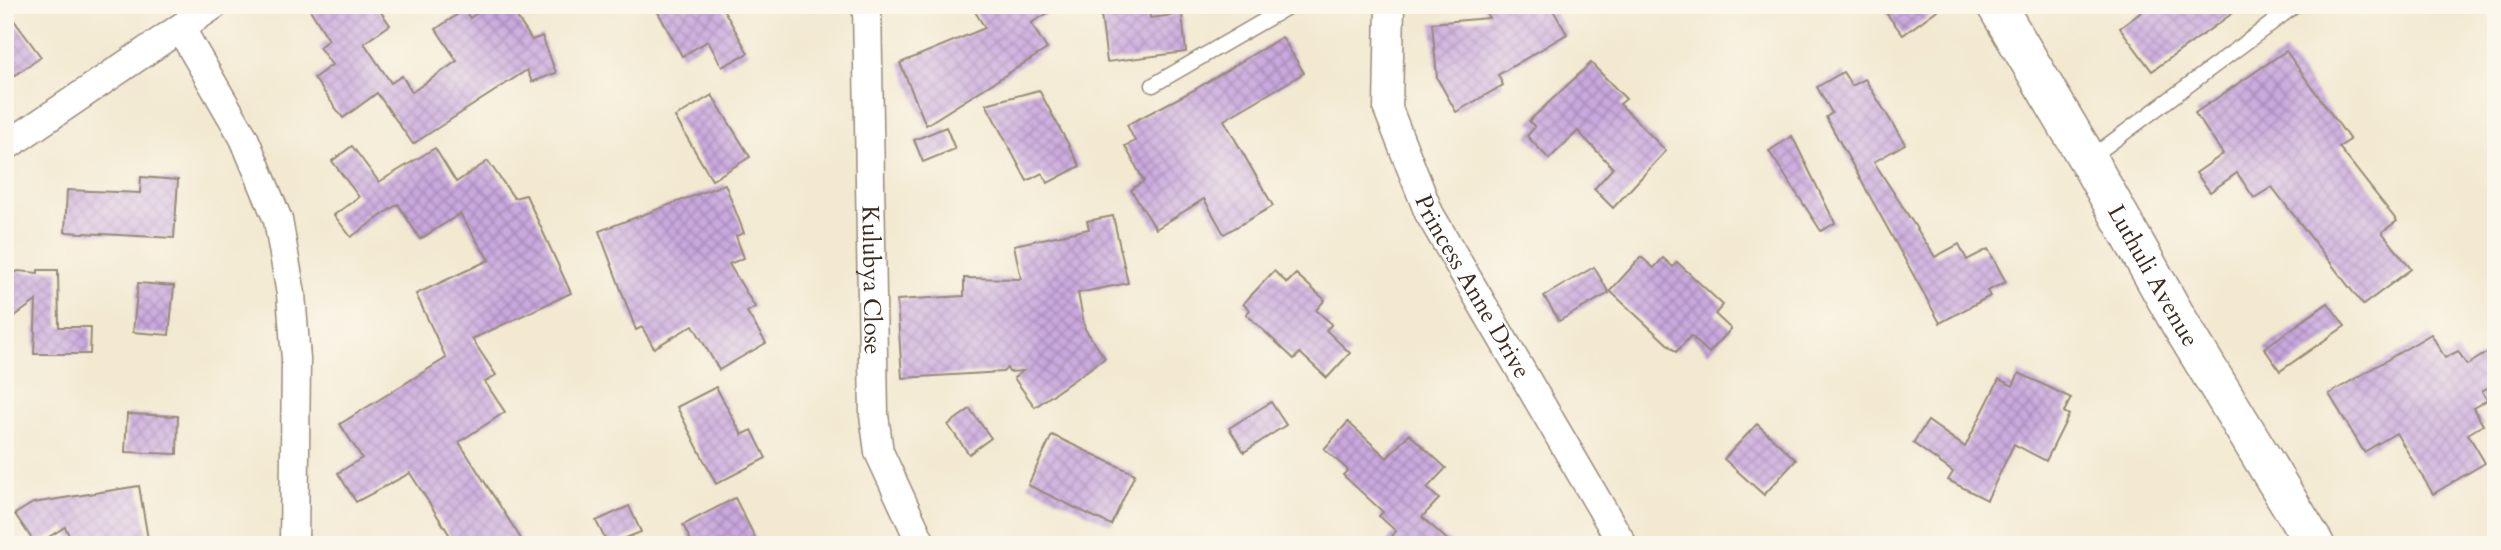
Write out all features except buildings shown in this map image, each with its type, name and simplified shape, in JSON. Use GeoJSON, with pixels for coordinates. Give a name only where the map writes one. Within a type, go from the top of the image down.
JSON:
{"type":"FeatureCollection","features":[{"type":"Feature","properties":{"kind":"street"},"geometry":{"type":"LineString","coordinates":[[5,147],[214,5]]}},
{"type":"Feature","properties":{"kind":"street","name":"Kulubya Close"},"geometry":{"type":"LineString","coordinates":[[867,5],[874,415],[879,452],[922,545]]}},
{"type":"Feature","properties":{"kind":"street","name":"Princess Anne Drive"},"geometry":{"type":"LineString","coordinates":[[1390,5],[1388,109],[1429,212],[1623,545]]}},
{"type":"Feature","properties":{"kind":"street","name":"Luthuli Avenue"},"geometry":{"type":"LineString","coordinates":[[1996,5],[2088,160],[2178,320],[2315,545]]}},
{"type":"Feature","properties":{"kind":"street"},"geometry":{"type":"LineString","coordinates":[[181,29],[244,138],[278,220],[291,295],[296,359],[293,545]]}},
{"type":"Feature","properties":{"kind":"lane"},"geometry":{"type":"LineString","coordinates":[[1153,85],[1291,5]]}},
{"type":"Feature","properties":{"kind":"lane"},"geometry":{"type":"LineString","coordinates":[[2088,160],[2296,5]]}}]}
